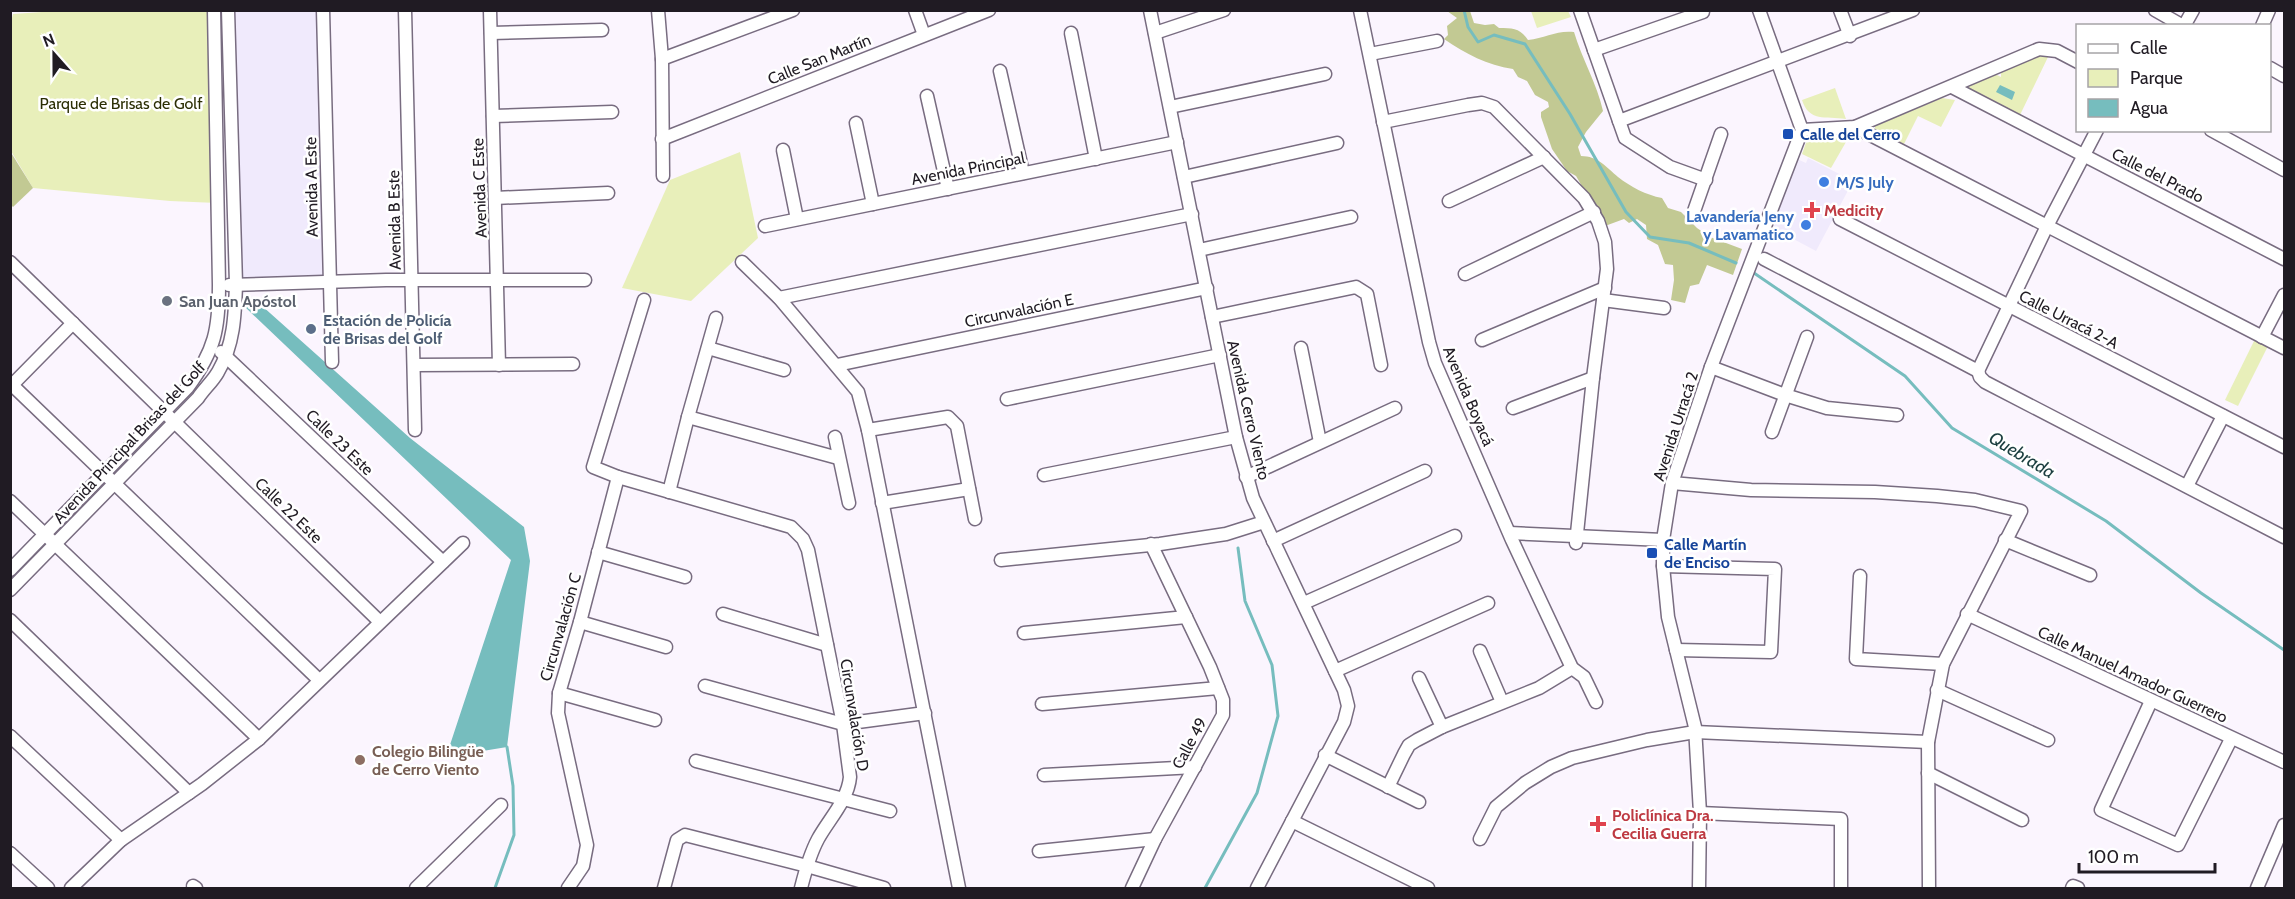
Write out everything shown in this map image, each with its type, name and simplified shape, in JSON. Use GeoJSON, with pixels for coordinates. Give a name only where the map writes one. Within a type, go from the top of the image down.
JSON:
{"type":"FeatureCollection","features":[{"type":"Feature","properties":{"kind":"street","name":"Avenida Principal Brisas del Golf"},"geometry":{"type":"LineString","coordinates":[[10,570],[188,387],[201,369],[213,345],[219,316],[214,10]]}},
{"type":"Feature","properties":{"kind":"street","name":"Avenida Principal Brisas del Golf"},"geometry":{"type":"LineString","coordinates":[[10,590],[175,422],[218,373],[226,356],[234,328],[236,284],[228,10]]}},
{"type":"Feature","properties":{"kind":"street","name":"Avenida A Este"},"geometry":{"type":"LineString","coordinates":[[323,10],[332,362]]}},
{"type":"Feature","properties":{"kind":"street","name":"Avenida B Este"},"geometry":{"type":"LineString","coordinates":[[405,10],[415,430]]}},
{"type":"Feature","properties":{"kind":"street","name":"Avenida C Este"},"geometry":{"type":"LineString","coordinates":[[490,10],[499,365]]}},
{"type":"Feature","properties":{"kind":"street"},"geometry":{"type":"LineString","coordinates":[[658,10],[662,59],[663,176]]}},
{"type":"Feature","properties":{"kind":"street"},"geometry":{"type":"LineString","coordinates":[[662,59],[793,10]]}},
{"type":"Feature","properties":{"kind":"street"},"geometry":{"type":"LineString","coordinates":[[915,10],[924,35]]}},
{"type":"Feature","properties":{"kind":"street","name":"Calle San Martín"},"geometry":{"type":"LineString","coordinates":[[662,139],[989,10]]}},
{"type":"Feature","properties":{"kind":"street","name":"Avenida Cerro Viento"},"geometry":{"type":"LineString","coordinates":[[1150,10],[1246,477],[1264,522],[1344,690],[1348,706],[1344,722],[1257,888]]}},
{"type":"Feature","properties":{"kind":"street"},"geometry":{"type":"LineString","coordinates":[[1155,33],[1224,10]]}},
{"type":"Feature","properties":{"kind":"street","name":"Avenida Boyacá"},"geometry":{"type":"LineString","coordinates":[[1360,10],[1435,363],[1572,668],[1584,677],[1596,702]]}},
{"type":"Feature","properties":{"kind":"street"},"geometry":{"type":"LineString","coordinates":[[1580,10],[1625,138],[1670,167],[1706,180]]}},
{"type":"Feature","properties":{"kind":"street"},"geometry":{"type":"LineString","coordinates":[[1760,10],[1802,130],[1855,127],[2039,49],[2057,51],[2076,62]]}},
{"type":"Feature","properties":{"kind":"street"},"geometry":{"type":"LineString","coordinates":[[1840,10],[1850,36]]}},
{"type":"Feature","properties":{"kind":"street"},"geometry":{"type":"LineString","coordinates":[[1619,121],[1850,36],[1913,10]]}},
{"type":"Feature","properties":{"kind":"street"},"geometry":{"type":"LineString","coordinates":[[2155,10],[2180,24]]}},
{"type":"Feature","properties":{"kind":"street"},"geometry":{"type":"LineString","coordinates":[[2185,24],[2193,10]]}},
{"type":"Feature","properties":{"kind":"street"},"geometry":{"type":"LineString","coordinates":[[2263,24],[2269,10]]}},
{"type":"Feature","properties":{"kind":"street"},"geometry":{"type":"LineString","coordinates":[[1594,50],[1703,12]]}},
{"type":"Feature","properties":{"kind":"street"},"geometry":{"type":"LineString","coordinates":[[491,33],[602,30]]}},
{"type":"Feature","properties":{"kind":"street"},"geometry":{"type":"LineString","coordinates":[[1071,33],[1096,159]]}},
{"type":"Feature","properties":{"kind":"street"},"geometry":{"type":"LineString","coordinates":[[1370,54],[1437,41]]}},
{"type":"Feature","properties":{"kind":"street"},"geometry":{"type":"LineString","coordinates":[[1000,71],[1023,173]]}},
{"type":"Feature","properties":{"kind":"street"},"geometry":{"type":"LineString","coordinates":[[1170,107],[1325,74]]}},
{"type":"Feature","properties":{"kind":"street","name":"Calle del Prado"},"geometry":{"type":"LineString","coordinates":[[1952,87],[2284,259]]}},
{"type":"Feature","properties":{"kind":"street"},"geometry":{"type":"LineString","coordinates":[[927,96],[948,189]]}},
{"type":"Feature","properties":{"kind":"street"},"geometry":{"type":"LineString","coordinates":[[1383,122],[1482,103],[1494,107],[1584,198],[1593,212],[1605,242],[1607,269],[1576,539]]}},
{"type":"Feature","properties":{"kind":"street"},"geometry":{"type":"LineString","coordinates":[[493,116],[612,112]]}},
{"type":"Feature","properties":{"kind":"street"},"geometry":{"type":"LineString","coordinates":[[856,123],[873,204]]}},
{"type":"Feature","properties":{"kind":"street"},"geometry":{"type":"LineString","coordinates":[[1855,127],[2284,348]]}},
{"type":"Feature","properties":{"kind":"street","name":"Avenida Urracá 2"},"geometry":{"type":"LineString","coordinates":[[1699,888],[1700,813],[1695,732],[1668,617],[1663,543],[1672,483],[1711,367],[1802,130]]}},
{"type":"Feature","properties":{"kind":"street"},"geometry":{"type":"LineString","coordinates":[[1978,371],[2047,226],[2096,132]]}},
{"type":"Feature","properties":{"kind":"street"},"geometry":{"type":"LineString","coordinates":[[2215,132],[2284,170]]}},
{"type":"Feature","properties":{"kind":"street"},"geometry":{"type":"LineString","coordinates":[[1692,217],[1721,134]]}},
{"type":"Feature","properties":{"kind":"street","name":"Avenida Principal"},"geometry":{"type":"LineString","coordinates":[[765,226],[1177,142]]}},
{"type":"Feature","properties":{"kind":"street"},"geometry":{"type":"LineString","coordinates":[[1184,177],[1337,143]]}},
{"type":"Feature","properties":{"kind":"street"},"geometry":{"type":"LineString","coordinates":[[783,150],[797,219]]}},
{"type":"Feature","properties":{"kind":"street"},"geometry":{"type":"LineString","coordinates":[[1449,201],[1544,157]]}},
{"type":"Feature","properties":{"kind":"street"},"geometry":{"type":"LineString","coordinates":[[495,198],[608,194]]}},
{"type":"Feature","properties":{"kind":"street"},"geometry":{"type":"LineString","coordinates":[[1465,274],[1593,212]]}},
{"type":"Feature","properties":{"kind":"street"},"geometry":{"type":"LineString","coordinates":[[779,298],[1192,214]]}},
{"type":"Feature","properties":{"kind":"street"},"geometry":{"type":"LineString","coordinates":[[1199,250],[1351,217]]}},
{"type":"Feature","properties":{"kind":"street","name":"Calle Urracá 2-A"},"geometry":{"type":"LineString","coordinates":[[1840,219],[2284,447]]}},
{"type":"Feature","properties":{"kind":"street"},"geometry":{"type":"LineString","coordinates":[[1764,259],[1978,371],[1984,382],[2284,537]]}},
{"type":"Feature","properties":{"kind":"street","name":"Calle 22 Este"},"geometry":{"type":"LineString","coordinates":[[10,262],[380,622]]}},
{"type":"Feature","properties":{"kind":"street"},"geometry":{"type":"LineString","coordinates":[[742,262],[779,298],[858,392],[868,430],[959,888]]}},
{"type":"Feature","properties":{"kind":"street"},"geometry":{"type":"LineString","coordinates":[[219,285],[411,280],[585,280]]}},
{"type":"Feature","properties":{"kind":"street"},"geometry":{"type":"LineString","coordinates":[[1212,317],[1356,287],[1367,294],[1381,365]]}},
{"type":"Feature","properties":{"kind":"street","name":"Circunvalación E"},"geometry":{"type":"LineString","coordinates":[[837,365],[1207,288]]}},
{"type":"Feature","properties":{"kind":"street"},"geometry":{"type":"LineString","coordinates":[[1482,340],[1604,294],[1664,308]]}},
{"type":"Feature","properties":{"kind":"street"},"geometry":{"type":"LineString","coordinates":[[2262,337],[2284,295]]}},
{"type":"Feature","properties":{"kind":"street"},"geometry":{"type":"LineString","coordinates":[[644,300],[593,467],[669,492],[716,318]]}},
{"type":"Feature","properties":{"kind":"street"},"geometry":{"type":"LineString","coordinates":[[73,323],[11,384],[319,680]]}},
{"type":"Feature","properties":{"kind":"street"},"geometry":{"type":"LineString","coordinates":[[1772,432],[1807,337]]}},
{"type":"Feature","properties":{"kind":"street","name":"Calle 23 Este"},"geometry":{"type":"LineString","coordinates":[[213,345],[443,562]]}},
{"type":"Feature","properties":{"kind":"street"},"geometry":{"type":"LineString","coordinates":[[708,348],[784,370]]}},
{"type":"Feature","properties":{"kind":"street"},"geometry":{"type":"LineString","coordinates":[[1301,348],[1320,442]]}},
{"type":"Feature","properties":{"kind":"street"},"geometry":{"type":"LineString","coordinates":[[1007,399],[1220,356]]}},
{"type":"Feature","properties":{"kind":"street"},"geometry":{"type":"LineString","coordinates":[[414,365],[573,364]]}},
{"type":"Feature","properties":{"kind":"street"},"geometry":{"type":"LineString","coordinates":[[1711,367],[1827,408],[1897,415]]}},
{"type":"Feature","properties":{"kind":"street"},"geometry":{"type":"LineString","coordinates":[[1513,408],[1593,378]]}},
{"type":"Feature","properties":{"kind":"street"},"geometry":{"type":"LineString","coordinates":[[1246,477],[1395,408]]}},
{"type":"Feature","properties":{"kind":"street"},"geometry":{"type":"LineString","coordinates":[[2187,486],[2223,416]]}},
{"type":"Feature","properties":{"kind":"street"},"geometry":{"type":"LineString","coordinates":[[688,417],[838,458]]}},
{"type":"Feature","properties":{"kind":"street"},"geometry":{"type":"LineString","coordinates":[[868,430],[948,417],[957,426],[975,519]]}},
{"type":"Feature","properties":{"kind":"street"},"geometry":{"type":"LineString","coordinates":[[835,437],[849,503]]}},
{"type":"Feature","properties":{"kind":"street"},"geometry":{"type":"LineString","coordinates":[[1044,475],[1236,437]]}},
{"type":"Feature","properties":{"kind":"street"},"geometry":{"type":"LineString","coordinates":[[1274,541],[1425,471]]}},
{"type":"Feature","properties":{"kind":"street","name":"Circunvalación C"},"geometry":{"type":"LineString","coordinates":[[568,888],[584,866],[587,845],[558,713],[559,693],[618,477]]}},
{"type":"Feature","properties":{"kind":"street"},"geometry":{"type":"LineString","coordinates":[[1672,483],[1751,490],[1875,492],[1975,500],[2020,511],[1943,664],[1929,742],[1929,888]]}},
{"type":"Feature","properties":{"kind":"street"},"geometry":{"type":"LineString","coordinates":[[882,503],[969,489]]}},
{"type":"Feature","properties":{"kind":"street","name":"Circunvalación D"},"geometry":{"type":"LineString","coordinates":[[669,492],[791,528],[803,539],[808,550],[843,724],[850,777],[842,800],[817,841],[801,888]]}},
{"type":"Feature","properties":{"kind":"street"},"geometry":{"type":"LineString","coordinates":[[10,501],[259,739]]}},
{"type":"Feature","properties":{"kind":"street"},"geometry":{"type":"LineString","coordinates":[[1001,560],[1226,534],[1264,522]]}},
{"type":"Feature","properties":{"kind":"street"},"geometry":{"type":"LineString","coordinates":[[1304,603],[1455,536]]}},
{"type":"Feature","properties":{"kind":"street"},"geometry":{"type":"LineString","coordinates":[[1511,536],[1663,543]]}},
{"type":"Feature","properties":{"kind":"street"},"geometry":{"type":"LineString","coordinates":[[2005,540],[2090,575]]}},
{"type":"Feature","properties":{"kind":"street"},"geometry":{"type":"LineString","coordinates":[[71,888],[121,840],[189,794],[259,739],[463,543]]}},
{"type":"Feature","properties":{"kind":"street","name":"Calle 49"},"geometry":{"type":"LineString","coordinates":[[1132,888],[1155,839],[1223,715],[1223,700],[1218,688],[1151,544]]}},
{"type":"Feature","properties":{"kind":"street"},"geometry":{"type":"LineString","coordinates":[[598,552],[685,577]]}},
{"type":"Feature","properties":{"kind":"street"},"geometry":{"type":"LineString","coordinates":[[1663,566],[1775,569],[1771,652],[1676,650]]}},
{"type":"Feature","properties":{"kind":"street"},"geometry":{"type":"LineString","coordinates":[[1860,576],[1856,659],[1943,664]]}},
{"type":"Feature","properties":{"kind":"street"},"geometry":{"type":"LineString","coordinates":[[1335,671],[1488,603]]}},
{"type":"Feature","properties":{"kind":"street"},"geometry":{"type":"LineString","coordinates":[[723,614],[827,645]]}},
{"type":"Feature","properties":{"kind":"street","name":"Calle Manuel Amador Guerrero"},"geometry":{"type":"LineString","coordinates":[[1967,614],[2284,762]]}},
{"type":"Feature","properties":{"kind":"street"},"geometry":{"type":"LineString","coordinates":[[1024,633],[1186,616]]}},
{"type":"Feature","properties":{"kind":"street"},"geometry":{"type":"LineString","coordinates":[[10,620],[189,794]]}},
{"type":"Feature","properties":{"kind":"street"},"geometry":{"type":"LineString","coordinates":[[580,622],[666,647]]}},
{"type":"Feature","properties":{"kind":"street"},"geometry":{"type":"LineString","coordinates":[[1480,651],[1502,702]]}},
{"type":"Feature","properties":{"kind":"street"},"geometry":{"type":"LineString","coordinates":[[1388,787],[1409,745],[1442,727],[1539,688],[1572,668]]}},
{"type":"Feature","properties":{"kind":"street"},"geometry":{"type":"LineString","coordinates":[[1419,678],[1442,727]]}},
{"type":"Feature","properties":{"kind":"street"},"geometry":{"type":"LineString","coordinates":[[705,686],[843,724],[925,713]]}},
{"type":"Feature","properties":{"kind":"street"},"geometry":{"type":"LineString","coordinates":[[1042,704],[1218,688]]}},
{"type":"Feature","properties":{"kind":"street"},"geometry":{"type":"LineString","coordinates":[[1937,690],[2048,740]]}},
{"type":"Feature","properties":{"kind":"street"},"geometry":{"type":"LineString","coordinates":[[559,693],[655,720]]}},
{"type":"Feature","properties":{"kind":"street"},"geometry":{"type":"LineString","coordinates":[[2151,701],[2101,810],[2178,845],[2231,739]]}},
{"type":"Feature","properties":{"kind":"street"},"geometry":{"type":"LineString","coordinates":[[1480,839],[1496,807],[1525,783],[1551,767],[1572,758],[1610,748],[1695,732],[1929,742]]}},
{"type":"Feature","properties":{"kind":"street"},"geometry":{"type":"LineString","coordinates":[[10,736],[121,840]]}},
{"type":"Feature","properties":{"kind":"street"},"geometry":{"type":"LineString","coordinates":[[1325,755],[1419,802]]}},
{"type":"Feature","properties":{"kind":"street"},"geometry":{"type":"LineString","coordinates":[[696,761],[890,811]]}},
{"type":"Feature","properties":{"kind":"street"},"geometry":{"type":"LineString","coordinates":[[1044,775],[1195,767]]}},
{"type":"Feature","properties":{"kind":"street"},"geometry":{"type":"LineString","coordinates":[[1928,773],[2022,820]]}},
{"type":"Feature","properties":{"kind":"street"},"geometry":{"type":"LineString","coordinates":[[416,888],[501,805]]}},
{"type":"Feature","properties":{"kind":"street"},"geometry":{"type":"LineString","coordinates":[[1700,813],[1841,819],[1840,888]]}},
{"type":"Feature","properties":{"kind":"street"},"geometry":{"type":"LineString","coordinates":[[1292,821],[1428,888]]}},
{"type":"Feature","properties":{"kind":"street"},"geometry":{"type":"LineString","coordinates":[[2257,888],[2284,825]]}},
{"type":"Feature","properties":{"kind":"street"},"geometry":{"type":"LineString","coordinates":[[664,888],[677,840],[685,835],[884,888]]}},
{"type":"Feature","properties":{"kind":"street"},"geometry":{"type":"LineString","coordinates":[[1039,851],[1155,839]]}},
{"type":"Feature","properties":{"kind":"street"},"geometry":{"type":"LineString","coordinates":[[10,853],[48,888]]}},
{"type":"Feature","properties":{"kind":"street"},"geometry":{"type":"LineString","coordinates":[[2072,888],[2073,886],[2078,888]]}},
{"type":"Feature","properties":{"kind":"shaded area"},"geometry":{"type":"Polygon","coordinates":[[[233,11],[317,11],[323,278],[240,279],[233,11]]]}},
{"type":"Feature","properties":{"kind":"shaded area"},"geometry":{"type":"Polygon","coordinates":[[[1808,158],[1853,181],[1816,251],[1773,228],[1774,225],[1770,223],[1797,159],[1806,163],[1808,158]]]}},
{"type":"Feature","properties":{"kind":"green space","name":"Parque de Brisas de Golf"},"geometry":{"type":"Polygon","coordinates":[[[71,10],[214,11],[217,203],[170,201],[33,188],[11,151],[10,26],[13,14],[71,10]]]}},
{"type":"Feature","properties":{"kind":"green space"},"geometry":{"type":"Polygon","coordinates":[[[1447,11],[1470,11],[1474,23],[1494,24],[1499,28],[1516,30],[1528,40],[1562,32],[1574,32],[1603,111],[1586,132],[1578,147],[1581,156],[1597,160],[1633,187],[1662,198],[1668,208],[1681,212],[1710,237],[1742,249],[1733,275],[1707,265],[1699,284],[1690,286],[1685,303],[1671,300],[1674,280],[1673,265],[1665,264],[1658,245],[1647,239],[1646,225],[1637,219],[1629,223],[1624,219],[1605,226],[1605,219],[1596,210],[1576,176],[1567,171],[1552,149],[1541,117],[1541,112],[1549,107],[1548,102],[1535,95],[1527,81],[1518,77],[1513,69],[1477,58],[1444,39],[1448,35],[1447,26],[1457,18],[1447,11]]]}},
{"type":"Feature","properties":{"kind":"green space"},"geometry":{"type":"Polygon","coordinates":[[[1531,11],[1568,11],[1571,17],[1537,28],[1531,11]]]}},
{"type":"Feature","properties":{"kind":"green space"},"geometry":{"type":"Polygon","coordinates":[[[2041,55],[2048,57],[2020,115],[1969,88],[1969,85],[1995,74],[2001,77],[2001,71],[2041,55]]]}},
{"type":"Feature","properties":{"kind":"green space"},"geometry":{"type":"Polygon","coordinates":[[[1835,88],[1846,119],[1819,117],[1813,115],[1805,107],[1802,100],[1835,88]]]}},
{"type":"Feature","properties":{"kind":"green space"},"geometry":{"type":"Polygon","coordinates":[[[1942,98],[1955,100],[1941,127],[1918,116],[1904,144],[1875,129],[1875,126],[1942,98]]]}},
{"type":"Feature","properties":{"kind":"green space"},"geometry":{"type":"Polygon","coordinates":[[[1818,135],[1850,135],[1831,168],[1802,154],[1807,140],[1818,135]]]}},
{"type":"Feature","properties":{"kind":"green space"},"geometry":{"type":"Polygon","coordinates":[[[10,151],[33,188],[13,207],[10,204],[10,151]]]}},
{"type":"Feature","properties":{"kind":"green space"},"geometry":{"type":"Polygon","coordinates":[[[740,152],[758,238],[691,301],[622,288],[670,180],[740,152]]]}},
{"type":"Feature","properties":{"kind":"green space"},"geometry":{"type":"Polygon","coordinates":[[[2255,339],[2268,346],[2238,406],[2225,400],[2255,339]]]}},
{"type":"Feature","properties":{"kind":"water"},"geometry":{"type":"Polygon","coordinates":[[[2000,85],[2015,92],[2012,100],[1996,92],[2000,85]]]}},
{"type":"Feature","properties":{"kind":"water"},"geometry":{"type":"Polygon","coordinates":[[[252,297],[410,438],[524,527],[530,561],[507,747],[446,757],[511,560],[245,307],[252,297]]]}},
{"type":"Feature","properties":{"kind":"waterway"},"geometry":{"type":"LineString","coordinates":[[1464,10],[1468,27],[1478,42],[1494,35],[1525,44],[1570,114],[1626,212],[1650,237],[1689,243],[1736,263]]}},
{"type":"Feature","properties":{"kind":"waterway","name":"Quebrada"},"geometry":{"type":"LineString","coordinates":[[1754,273],[1905,376],[1952,428],[2106,521],[2201,593],[2284,650]]}},
{"type":"Feature","properties":{"kind":"waterway"},"geometry":{"type":"LineString","coordinates":[[1205,888],[1257,793],[1278,716],[1272,665],[1245,601],[1238,548]]}},
{"type":"Feature","properties":{"kind":"waterway"},"geometry":{"type":"LineString","coordinates":[[495,888],[514,835],[513,786],[507,747]]}},
{"type":"Feature","properties":{"kind":"place","name":"Calle del Cerro"},"geometry":{"type":"Point","coordinates":[1788,134]}},
{"type":"Feature","properties":{"kind":"place","name":"M/S July"},"geometry":{"type":"Point","coordinates":[1824,182]}},
{"type":"Feature","properties":{"kind":"place","name":"Medicity"},"geometry":{"type":"Point","coordinates":[1812,210]}},
{"type":"Feature","properties":{"kind":"place","name":"Lavandería Jeny y Lavamatico"},"geometry":{"type":"Point","coordinates":[1806,225]}},
{"type":"Feature","properties":{"kind":"place","name":"San Juan Apóstol"},"geometry":{"type":"Point","coordinates":[167,301]}},
{"type":"Feature","properties":{"kind":"place","name":"Estación de Policía de Brisas del Golf"},"geometry":{"type":"Point","coordinates":[311,329]}},
{"type":"Feature","properties":{"kind":"place","name":"Calle Martín de Enciso"},"geometry":{"type":"Point","coordinates":[1652,553]}},
{"type":"Feature","properties":{"kind":"place","name":"Colegio Bilingüe de Cerro Viento"},"geometry":{"type":"Point","coordinates":[360,760]}},
{"type":"Feature","properties":{"kind":"place","name":"Policlínica Dra. Cecilia Guerra"},"geometry":{"type":"Point","coordinates":[1598,824]}}]}
